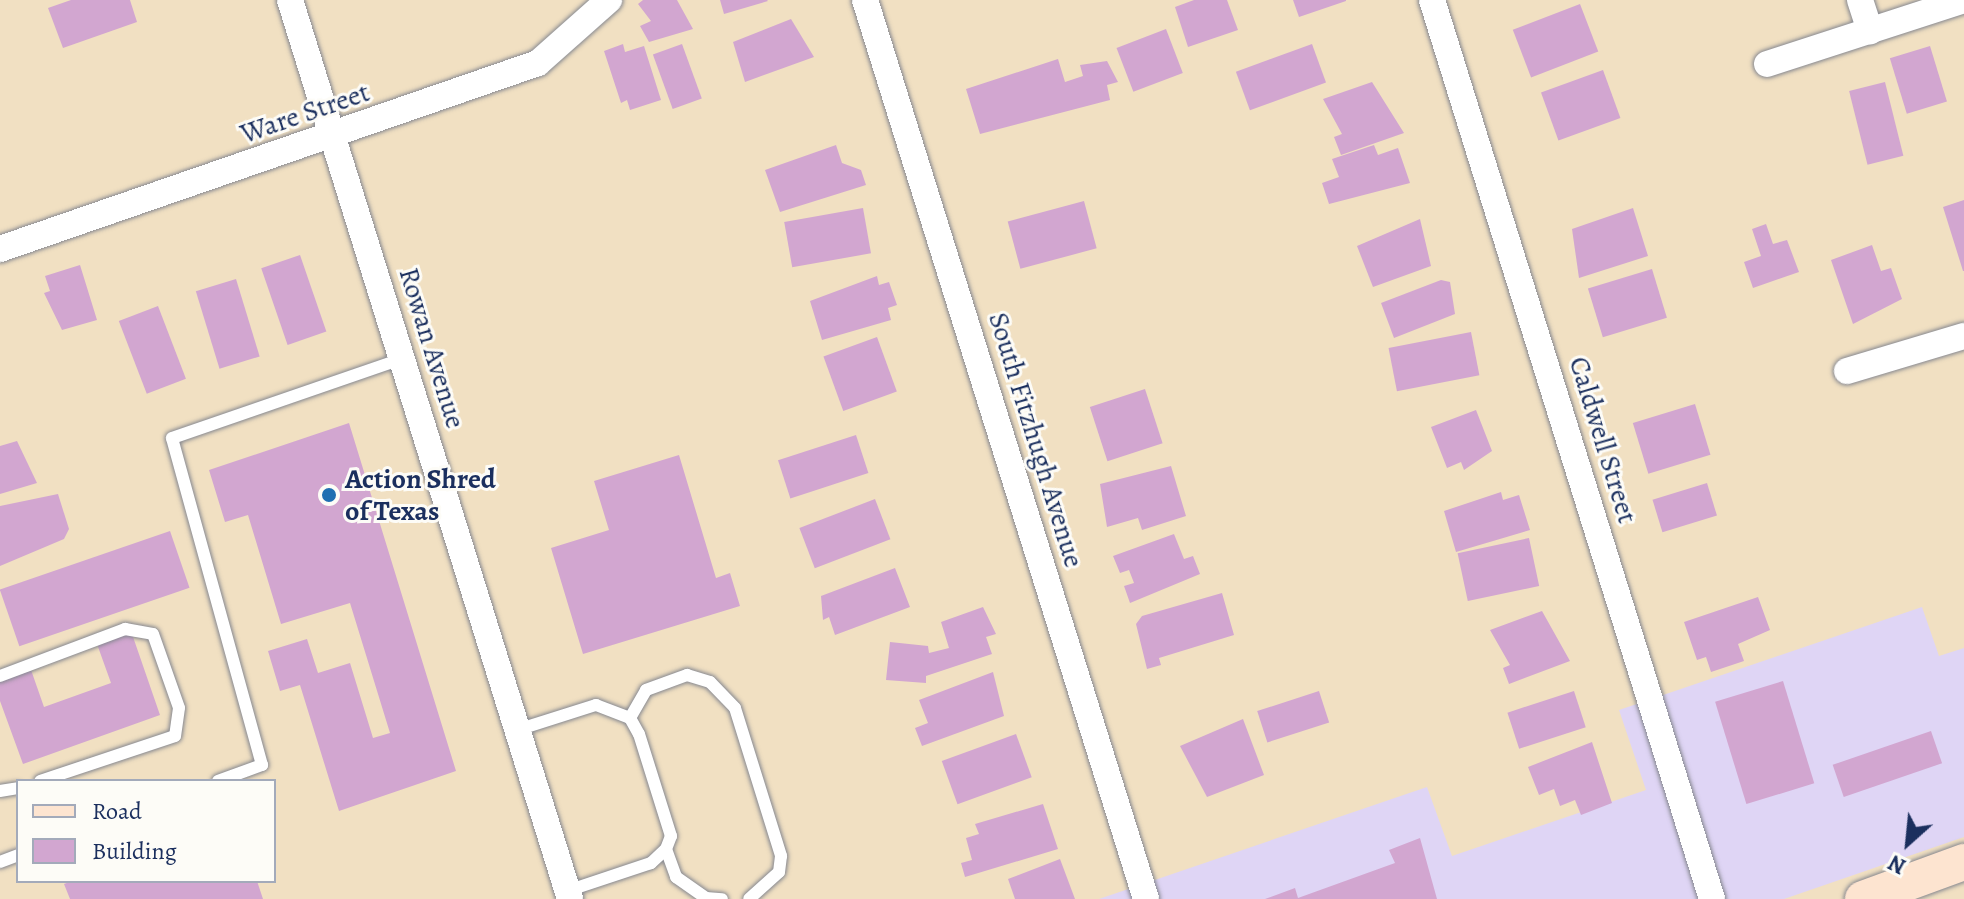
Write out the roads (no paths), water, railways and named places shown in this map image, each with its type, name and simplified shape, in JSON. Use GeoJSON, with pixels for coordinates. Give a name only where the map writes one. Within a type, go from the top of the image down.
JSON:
{"type":"FeatureCollection","features":[{"type":"Feature","properties":{"kind":"main road"},"geometry":{"type":"LineString","coordinates":[[1863,899],[1924,889],[1964,862]]}},
{"type":"Feature","properties":{"kind":"street","name":"Rowan Avenue"},"geometry":{"type":"LineString","coordinates":[[290,0],[568,895]]}},
{"type":"Feature","properties":{"kind":"street","name":"Ware Street"},"geometry":{"type":"LineString","coordinates":[[0,249],[332,138],[538,63],[609,0]]}},
{"type":"Feature","properties":{"kind":"street","name":"South Fitzhugh Avenue"},"geometry":{"type":"LineString","coordinates":[[865,0],[1146,899]]}},
{"type":"Feature","properties":{"kind":"street","name":"Caldwell Street"},"geometry":{"type":"LineString","coordinates":[[1432,0],[1712,899]]}},
{"type":"Feature","properties":{"kind":"street"},"geometry":{"type":"LineString","coordinates":[[1860,0],[1870,31]]}},
{"type":"Feature","properties":{"kind":"street"},"geometry":{"type":"LineString","coordinates":[[1767,64],[1964,0]]}},
{"type":"Feature","properties":{"kind":"street"},"geometry":{"type":"LineString","coordinates":[[1847,371],[1964,336]]}},
{"type":"Feature","properties":{"kind":"lane"},"geometry":{"type":"LineString","coordinates":[[224,779],[262,765],[172,438],[402,359]]}},
{"type":"Feature","properties":{"kind":"lane"},"geometry":{"type":"LineString","coordinates":[[0,676],[125,629],[153,634],[179,708],[175,736],[46,779]]}},
{"type":"Feature","properties":{"kind":"lane"},"geometry":{"type":"LineString","coordinates":[[568,895],[651,863],[666,849],[671,836],[630,718],[646,690],[687,675],[710,682],[735,708],[781,856],[779,872],[749,899]]}},
{"type":"Feature","properties":{"kind":"lane"},"geometry":{"type":"LineString","coordinates":[[517,730],[596,705],[630,718]]}},
{"type":"Feature","properties":{"kind":"lane"},"geometry":{"type":"LineString","coordinates":[[666,849],[676,877],[706,898],[722,899]]}},
{"type":"Feature","properties":{"kind":"place","name":"Action Shred of Texas"},"geometry":{"type":"Point","coordinates":[329,495]}}]}
